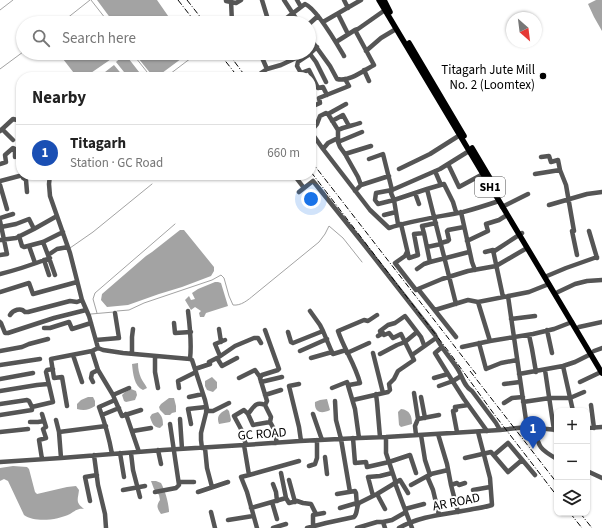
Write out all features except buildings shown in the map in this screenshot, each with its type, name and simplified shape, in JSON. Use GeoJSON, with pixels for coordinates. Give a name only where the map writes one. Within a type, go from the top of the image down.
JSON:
{"type":"FeatureCollection","features":[{"type":"Feature","properties":{"kind":"main road","name":"SH1"},"geometry":{"type":"LineString","coordinates":[[379,0],[499,201],[504,206],[507,215],[521,234],[527,248],[548,284],[592,352]]}},
{"type":"Feature","properties":{"kind":"main road","name":"SH1"},"geometry":{"type":"LineString","coordinates":[[384,0],[479,160],[504,206],[579,327],[602,370]]}},
{"type":"Feature","properties":{"kind":"street"},"geometry":{"type":"LineString","coordinates":[[226,0],[236,3],[241,0]]}},
{"type":"Feature","properties":{"kind":"street"},"geometry":{"type":"LineString","coordinates":[[262,0],[267,16]]}},
{"type":"Feature","properties":{"kind":"street"},"geometry":{"type":"LineString","coordinates":[[284,0],[292,14]]}},
{"type":"Feature","properties":{"kind":"street"},"geometry":{"type":"LineString","coordinates":[[296,0],[301,7]]}},
{"type":"Feature","properties":{"kind":"street"},"geometry":{"type":"LineString","coordinates":[[344,0],[348,8]]}},
{"type":"Feature","properties":{"kind":"street"},"geometry":{"type":"LineString","coordinates":[[323,22],[361,0]]}},
{"type":"Feature","properties":{"kind":"street"},"geometry":{"type":"LineString","coordinates":[[231,1],[232,16]]}},
{"type":"Feature","properties":{"kind":"street"},"geometry":{"type":"LineString","coordinates":[[289,16],[305,4],[309,6],[323,22],[344,56]]}},
{"type":"Feature","properties":{"kind":"street"},"geometry":{"type":"LineString","coordinates":[[336,42],[355,30],[358,30],[385,10]]}},
{"type":"Feature","properties":{"kind":"street"},"geometry":{"type":"LineString","coordinates":[[338,14],[348,34]]}},
{"type":"Feature","properties":{"kind":"street"},"geometry":{"type":"LineString","coordinates":[[366,51],[381,38],[396,29]]}},
{"type":"Feature","properties":{"kind":"street"},"geometry":{"type":"LineString","coordinates":[[317,47],[337,79],[349,78],[374,65],[355,30]]}},
{"type":"Feature","properties":{"kind":"street"},"geometry":{"type":"LineString","coordinates":[[263,60],[267,70]]}},
{"type":"Feature","properties":{"kind":"street"},"geometry":{"type":"LineString","coordinates":[[263,72],[292,60]]}},
{"type":"Feature","properties":{"kind":"street"},"geometry":{"type":"LineString","coordinates":[[297,60],[297,66],[301,72],[309,70],[310,72]]}},
{"type":"Feature","properties":{"kind":"street"},"geometry":{"type":"LineString","coordinates":[[314,60],[326,82]]}},
{"type":"Feature","properties":{"kind":"street"},"geometry":{"type":"LineString","coordinates":[[364,70],[369,81]]}},
{"type":"Feature","properties":{"kind":"street"},"geometry":{"type":"LineString","coordinates":[[316,105],[320,103],[319,98],[349,86],[345,78]]}},
{"type":"Feature","properties":{"kind":"street"},"geometry":{"type":"LineString","coordinates":[[316,84],[318,88],[323,87],[327,95]]}},
{"type":"Feature","properties":{"kind":"street"},"geometry":{"type":"LineString","coordinates":[[316,125],[320,116],[326,113],[328,114],[346,104]]}},
{"type":"Feature","properties":{"kind":"street"},"geometry":{"type":"LineString","coordinates":[[328,114],[338,130],[340,147],[361,185]]}},
{"type":"Feature","properties":{"kind":"street"},"geometry":{"type":"LineString","coordinates":[[332,121],[343,115],[349,126]]}},
{"type":"Feature","properties":{"kind":"street"},"geometry":{"type":"LineString","coordinates":[[13,140],[1,130],[13,119],[16,120]]}},
{"type":"Feature","properties":{"kind":"street"},"geometry":{"type":"LineString","coordinates":[[338,130],[360,123]]}},
{"type":"Feature","properties":{"kind":"street"},"geometry":{"type":"LineString","coordinates":[[323,149],[328,143],[362,132]]}},
{"type":"Feature","properties":{"kind":"street"},"geometry":{"type":"LineString","coordinates":[[399,169],[430,154],[460,135]]}},
{"type":"Feature","properties":{"kind":"street"},"geometry":{"type":"LineString","coordinates":[[316,139],[370,210],[389,228],[399,224],[459,212],[499,201]]}},
{"type":"Feature","properties":{"kind":"street"},"geometry":{"type":"LineString","coordinates":[[345,154],[371,146]]}},
{"type":"Feature","properties":{"kind":"street"},"geometry":{"type":"LineString","coordinates":[[0,164],[6,162],[5,155],[13,148],[15,149],[15,157]]}},
{"type":"Feature","properties":{"kind":"street"},"geometry":{"type":"LineString","coordinates":[[469,151],[435,171],[392,190],[376,193],[375,200],[378,204],[444,184],[459,212],[475,270]]}},
{"type":"Feature","properties":{"kind":"street"},"geometry":{"type":"LineString","coordinates":[[369,159],[383,154],[392,190],[391,192],[409,258],[418,255],[414,234],[424,233]]}},
{"type":"Feature","properties":{"kind":"street"},"geometry":{"type":"LineString","coordinates":[[541,157],[549,156],[551,162],[558,160],[569,198],[577,255]]}},
{"type":"Feature","properties":{"kind":"street"},"geometry":{"type":"LineString","coordinates":[[448,164],[459,187],[483,174]]}},
{"type":"Feature","properties":{"kind":"street"},"geometry":{"type":"LineString","coordinates":[[535,174],[560,170]]}},
{"type":"Feature","properties":{"kind":"street"},"geometry":{"type":"LineString","coordinates":[[435,171],[441,185]]}},
{"type":"Feature","properties":{"kind":"street"},"geometry":{"type":"LineString","coordinates":[[354,190],[361,185],[389,176]]}},
{"type":"Feature","properties":{"kind":"street"},"geometry":{"type":"LineString","coordinates":[[0,182],[16,177]]}},
{"type":"Feature","properties":{"kind":"street"},"geometry":{"type":"LineString","coordinates":[[26,180],[27,192]]}},
{"type":"Feature","properties":{"kind":"street"},"geometry":{"type":"LineString","coordinates":[[49,180],[50,196],[68,247],[82,300],[91,323],[98,348]]}},
{"type":"Feature","properties":{"kind":"street"},"geometry":{"type":"LineString","coordinates":[[298,180],[304,188]]}},
{"type":"Feature","properties":{"kind":"street"},"geometry":{"type":"LineString","coordinates":[[299,192],[313,181],[436,338],[462,376],[464,383],[472,391],[500,430]]}},
{"type":"Feature","properties":{"kind":"street"},"geometry":{"type":"LineString","coordinates":[[0,185],[7,209]]}},
{"type":"Feature","properties":{"kind":"street"},"geometry":{"type":"LineString","coordinates":[[427,189],[456,304]]}},
{"type":"Feature","properties":{"kind":"street"},"geometry":{"type":"LineString","coordinates":[[415,192],[419,204]]}},
{"type":"Feature","properties":{"kind":"street"},"geometry":{"type":"LineString","coordinates":[[548,205],[569,198],[602,192]]}},
{"type":"Feature","properties":{"kind":"street"},"geometry":{"type":"LineString","coordinates":[[504,206],[528,194]]}},
{"type":"Feature","properties":{"kind":"street"},"geometry":{"type":"LineString","coordinates":[[384,215],[396,212]]}},
{"type":"Feature","properties":{"kind":"street"},"geometry":{"type":"LineString","coordinates":[[0,218],[13,214]]}},
{"type":"Feature","properties":{"kind":"street"},"geometry":{"type":"LineString","coordinates":[[467,241],[488,232],[486,224],[499,220],[507,215]]}},
{"type":"Feature","properties":{"kind":"street"},"geometry":{"type":"LineString","coordinates":[[2,240],[16,238],[57,216]]}},
{"type":"Feature","properties":{"kind":"street"},"geometry":{"type":"LineString","coordinates":[[1,227],[16,224],[29,219],[34,229]]}},
{"type":"Feature","properties":{"kind":"street"},"geometry":{"type":"LineString","coordinates":[[0,221],[2,240],[7,254],[0,255]]}},
{"type":"Feature","properties":{"kind":"street"},"geometry":{"type":"LineString","coordinates":[[430,262],[422,226],[436,223]]}},
{"type":"Feature","properties":{"kind":"street"},"geometry":{"type":"LineString","coordinates":[[418,251],[448,241],[448,230],[464,227]]}},
{"type":"Feature","properties":{"kind":"street"},"geometry":{"type":"LineString","coordinates":[[547,276],[597,257],[589,231]]}},
{"type":"Feature","properties":{"kind":"street"},"geometry":{"type":"LineString","coordinates":[[19,236],[22,247],[43,242],[63,232]]}},
{"type":"Feature","properties":{"kind":"street"},"geometry":{"type":"LineString","coordinates":[[485,252],[493,250],[493,252],[521,234]]}},
{"type":"Feature","properties":{"kind":"street"},"geometry":{"type":"LineString","coordinates":[[43,242],[55,275]]}},
{"type":"Feature","properties":{"kind":"street"},"geometry":{"type":"LineString","coordinates":[[29,246],[35,264]]}},
{"type":"Feature","properties":{"kind":"street"},"geometry":{"type":"LineString","coordinates":[[0,274],[35,264],[44,260],[57,250],[68,247]]}},
{"type":"Feature","properties":{"kind":"street"},"geometry":{"type":"LineString","coordinates":[[418,289],[449,276],[496,266],[527,248]]}},
{"type":"Feature","properties":{"kind":"street"},"geometry":{"type":"LineString","coordinates":[[407,252],[405,256],[395,263],[416,290],[418,289],[436,310],[456,337]]}},
{"type":"Feature","properties":{"kind":"street"},"geometry":{"type":"LineString","coordinates":[[417,269],[430,262],[469,252]]}},
{"type":"Feature","properties":{"kind":"street"},"geometry":{"type":"LineString","coordinates":[[493,252],[511,319],[527,427]]}},
{"type":"Feature","properties":{"kind":"street"},"geometry":{"type":"LineString","coordinates":[[44,260],[49,275]]}},
{"type":"Feature","properties":{"kind":"street"},"geometry":{"type":"LineString","coordinates":[[558,292],[575,284],[587,281],[602,280]]}},
{"type":"Feature","properties":{"kind":"street"},"geometry":{"type":"LineString","coordinates":[[0,292],[29,283],[32,294],[77,282]]}},
{"type":"Feature","properties":{"kind":"street"},"geometry":{"type":"LineString","coordinates":[[436,310],[468,300],[478,302],[529,292],[548,284]]}},
{"type":"Feature","properties":{"kind":"street"},"geometry":{"type":"LineString","coordinates":[[10,314],[20,309],[28,312],[70,301],[77,302],[82,300]]}},
{"type":"Feature","properties":{"kind":"street"},"geometry":{"type":"LineString","coordinates":[[478,302],[490,341]]}},
{"type":"Feature","properties":{"kind":"street"},"geometry":{"type":"LineString","coordinates":[[0,322],[5,333],[8,333],[54,318],[86,310]]}},
{"type":"Feature","properties":{"kind":"street"},"geometry":{"type":"LineString","coordinates":[[188,311],[191,332],[190,358],[196,370],[206,409],[201,440],[212,487]]}},
{"type":"Feature","properties":{"kind":"street"},"geometry":{"type":"LineString","coordinates":[[310,311],[320,325],[332,352]]}},
{"type":"Feature","properties":{"kind":"street"},"geometry":{"type":"LineString","coordinates":[[96,340],[119,338],[115,313]]}},
{"type":"Feature","properties":{"kind":"street"},"geometry":{"type":"LineString","coordinates":[[332,388],[347,382],[349,385],[360,382],[356,370],[346,352],[338,330],[364,320],[368,321],[377,315]]}},
{"type":"Feature","properties":{"kind":"street"},"geometry":{"type":"LineString","coordinates":[[353,400],[388,392],[390,390],[389,384],[394,379],[398,371],[413,361],[414,358],[404,342],[402,334],[393,338],[389,333],[379,335],[380,331],[388,325],[395,324],[405,316],[421,337],[424,345]]}},
{"type":"Feature","properties":{"kind":"street"},"geometry":{"type":"LineString","coordinates":[[511,319],[535,316]]}},
{"type":"Feature","properties":{"kind":"street"},"geometry":{"type":"LineString","coordinates":[[44,328],[50,328],[69,322],[72,329],[91,323]]}},
{"type":"Feature","properties":{"kind":"street"},"geometry":{"type":"LineString","coordinates":[[462,347],[529,335],[572,322]]}},
{"type":"Feature","properties":{"kind":"street"},"geometry":{"type":"LineString","coordinates":[[579,327],[602,322]]}},
{"type":"Feature","properties":{"kind":"street"},"geometry":{"type":"LineString","coordinates":[[174,324],[175,333],[191,332]]}},
{"type":"Feature","properties":{"kind":"street"},"geometry":{"type":"LineString","coordinates":[[132,353],[133,329]]}},
{"type":"Feature","properties":{"kind":"street"},"geometry":{"type":"LineString","coordinates":[[219,329],[223,341],[215,344],[222,366],[237,358]]}},
{"type":"Feature","properties":{"kind":"street"},"geometry":{"type":"LineString","coordinates":[[261,380],[262,376],[279,369],[265,330]]}},
{"type":"Feature","properties":{"kind":"street"},"geometry":{"type":"LineString","coordinates":[[547,330],[552,353]]}},
{"type":"Feature","properties":{"kind":"street"},"geometry":{"type":"LineString","coordinates":[[288,332],[291,342],[293,343],[323,331]]}},
{"type":"Feature","properties":{"kind":"street"},"geometry":{"type":"LineString","coordinates":[[380,354],[404,342],[417,332]]}},
{"type":"Feature","properties":{"kind":"street"},"geometry":{"type":"LineString","coordinates":[[529,335],[536,372]]}},
{"type":"Feature","properties":{"kind":"street"},"geometry":{"type":"LineString","coordinates":[[179,388],[178,381],[196,370],[210,364],[210,362],[235,346],[254,338],[258,338],[261,343]]}},
{"type":"Feature","properties":{"kind":"street"},"geometry":{"type":"LineString","coordinates":[[412,355],[424,345],[436,338]]}},
{"type":"Feature","properties":{"kind":"street"},"geometry":{"type":"LineString","coordinates":[[0,351],[22,347],[48,339]]}},
{"type":"Feature","properties":{"kind":"street"},"geometry":{"type":"LineString","coordinates":[[300,351],[327,339]]}},
{"type":"Feature","properties":{"kind":"street"},"geometry":{"type":"LineString","coordinates":[[311,358],[332,352],[335,354],[346,352],[369,343]]}},
{"type":"Feature","properties":{"kind":"street"},"geometry":{"type":"LineString","coordinates":[[479,343],[486,369],[502,363],[517,360]]}},
{"type":"Feature","properties":{"kind":"street"},"geometry":{"type":"LineString","coordinates":[[442,347],[435,353],[468,405],[487,431]]}},
{"type":"Feature","properties":{"kind":"street"},"geometry":{"type":"LineString","coordinates":[[67,406],[62,377],[54,378],[51,359],[92,351],[98,348],[103,350],[155,356],[190,358]]}},
{"type":"Feature","properties":{"kind":"street"},"geometry":{"type":"LineString","coordinates":[[519,374],[563,366],[575,362],[602,348]]}},
{"type":"Feature","properties":{"kind":"street"},"geometry":{"type":"LineString","coordinates":[[92,351],[98,370],[114,397],[122,416],[141,410]]}},
{"type":"Feature","properties":{"kind":"street"},"geometry":{"type":"LineString","coordinates":[[373,353],[383,393]]}},
{"type":"Feature","properties":{"kind":"street"},"geometry":{"type":"LineString","coordinates":[[73,355],[82,382]]}},
{"type":"Feature","properties":{"kind":"street"},"geometry":{"type":"LineString","coordinates":[[155,356],[155,372],[158,388]]}},
{"type":"Feature","properties":{"kind":"street"},"geometry":{"type":"LineString","coordinates":[[0,365],[40,359]]}},
{"type":"Feature","properties":{"kind":"street"},"geometry":{"type":"LineString","coordinates":[[563,366],[572,408]]}},
{"type":"Feature","properties":{"kind":"street"},"geometry":{"type":"LineString","coordinates":[[0,415],[32,410],[32,407],[53,402],[46,372],[47,370],[53,369]]}},
{"type":"Feature","properties":{"kind":"street"},"geometry":{"type":"LineString","coordinates":[[93,382],[91,378],[92,373],[98,370]]}},
{"type":"Feature","properties":{"kind":"street"},"geometry":{"type":"LineString","coordinates":[[239,378],[255,370],[261,380],[267,401],[265,406]]}},
{"type":"Feature","properties":{"kind":"street"},"geometry":{"type":"LineString","coordinates":[[545,370],[554,419]]}},
{"type":"Feature","properties":{"kind":"street"},"geometry":{"type":"LineString","coordinates":[[580,382],[602,370]]}},
{"type":"Feature","properties":{"kind":"street"},"geometry":{"type":"LineString","coordinates":[[0,379],[33,373]]}},
{"type":"Feature","properties":{"kind":"street"},"geometry":{"type":"LineString","coordinates":[[434,378],[448,374]]}},
{"type":"Feature","properties":{"kind":"street"},"geometry":{"type":"LineString","coordinates":[[261,380],[282,376]]}},
{"type":"Feature","properties":{"kind":"street"},"geometry":{"type":"LineString","coordinates":[[439,386],[462,376]]}},
{"type":"Feature","properties":{"kind":"street"},"geometry":{"type":"LineString","coordinates":[[504,384],[520,382]]}},
{"type":"Feature","properties":{"kind":"street"},"geometry":{"type":"LineString","coordinates":[[0,392],[48,384]]}},
{"type":"Feature","properties":{"kind":"street"},"geometry":{"type":"LineString","coordinates":[[299,384],[289,386],[301,441]]}},
{"type":"Feature","properties":{"kind":"street"},"geometry":{"type":"LineString","coordinates":[[349,385],[359,438]]}},
{"type":"Feature","properties":{"kind":"street"},"geometry":{"type":"LineString","coordinates":[[112,454],[106,426],[99,407],[129,388]]}},
{"type":"Feature","properties":{"kind":"street"},"geometry":{"type":"LineString","coordinates":[[265,395],[282,390]]}},
{"type":"Feature","properties":{"kind":"street"},"geometry":{"type":"LineString","coordinates":[[504,403],[512,398],[523,400],[570,398],[584,392]]}},
{"type":"Feature","properties":{"kind":"street"},"geometry":{"type":"LineString","coordinates":[[414,393],[418,419],[415,426],[439,515]]}},
{"type":"Feature","properties":{"kind":"street"},"geometry":{"type":"LineString","coordinates":[[189,397],[203,394]]}},
{"type":"Feature","properties":{"kind":"street"},"geometry":{"type":"LineString","coordinates":[[376,394],[380,437]]}},
{"type":"Feature","properties":{"kind":"street"},"geometry":{"type":"LineString","coordinates":[[421,397],[425,418]]}},
{"type":"Feature","properties":{"kind":"street"},"geometry":{"type":"LineString","coordinates":[[0,404],[29,400],[32,407]]}},
{"type":"Feature","properties":{"kind":"street"},"geometry":{"type":"LineString","coordinates":[[334,401],[336,420],[341,439],[350,492]]}},
{"type":"Feature","properties":{"kind":"street"},"geometry":{"type":"LineString","coordinates":[[191,424],[188,409],[206,409],[213,411],[229,403]]}},
{"type":"Feature","properties":{"kind":"street"},"geometry":{"type":"LineString","coordinates":[[248,414],[258,403],[265,406],[271,417],[270,422],[277,438],[276,443]]}},
{"type":"Feature","properties":{"kind":"street"},"geometry":{"type":"LineString","coordinates":[[457,432],[453,411],[456,410],[455,407],[468,405]]}},
{"type":"Feature","properties":{"kind":"street"},"geometry":{"type":"LineString","coordinates":[[590,405],[594,428]]}},
{"type":"Feature","properties":{"kind":"street"},"geometry":{"type":"LineString","coordinates":[[102,415],[119,408]]}},
{"type":"Feature","properties":{"kind":"street"},"geometry":{"type":"LineString","coordinates":[[249,474],[241,429],[234,416],[244,410],[248,414],[253,425],[270,422]]}},
{"type":"Feature","properties":{"kind":"street"},"geometry":{"type":"LineString","coordinates":[[42,414],[46,427],[43,429],[46,438],[39,440],[42,459]]}},
{"type":"Feature","properties":{"kind":"street"},"geometry":{"type":"LineString","coordinates":[[126,414],[139,452]]}},
{"type":"Feature","properties":{"kind":"street"},"geometry":{"type":"LineString","coordinates":[[309,466],[315,464],[319,440],[313,414]]}},
{"type":"Feature","properties":{"kind":"street"},"geometry":{"type":"LineString","coordinates":[[418,419],[439,415]]}},
{"type":"Feature","properties":{"kind":"street"},"geometry":{"type":"LineString","coordinates":[[180,419],[182,449]]}},
{"type":"Feature","properties":{"kind":"street"},"geometry":{"type":"LineString","coordinates":[[56,420],[59,432],[61,458]]}},
{"type":"Feature","properties":{"kind":"street"},"geometry":{"type":"LineString","coordinates":[[30,422],[44,421]]}},
{"type":"Feature","properties":{"kind":"street"},"geometry":{"type":"LineString","coordinates":[[155,492],[176,488],[179,485],[170,424]]}},
{"type":"Feature","properties":{"kind":"street"},"geometry":{"type":"LineString","coordinates":[[59,432],[106,426]]}},
{"type":"Feature","properties":{"kind":"street","name":"GC ROAD"},"geometry":{"type":"LineString","coordinates":[[0,462],[301,441],[478,432],[527,427],[554,430]]}},
{"type":"Feature","properties":{"kind":"street"},"geometry":{"type":"LineString","coordinates":[[590,428],[602,427]]}},
{"type":"Feature","properties":{"kind":"street"},"geometry":{"type":"LineString","coordinates":[[132,431],[151,428]]}},
{"type":"Feature","properties":{"kind":"street"},"geometry":{"type":"LineString","coordinates":[[534,428],[537,442],[544,451],[554,457]]}},
{"type":"Feature","properties":{"kind":"street"},"geometry":{"type":"LineString","coordinates":[[0,432],[28,429]]}},
{"type":"Feature","properties":{"kind":"street","name":"AR ROAD"},"geometry":{"type":"LineString","coordinates":[[399,528],[410,522],[432,516],[492,505],[490,478],[478,432]]}},
{"type":"Feature","properties":{"kind":"street"},"geometry":{"type":"LineString","coordinates":[[438,434],[447,464],[458,512]]}},
{"type":"Feature","properties":{"kind":"street"},"geometry":{"type":"LineString","coordinates":[[386,437],[386,453],[395,484],[412,528]]}},
{"type":"Feature","properties":{"kind":"street"},"geometry":{"type":"LineString","coordinates":[[353,438],[355,463],[366,462],[367,467],[410,455],[416,473]]}},
{"type":"Feature","properties":{"kind":"street"},"geometry":{"type":"LineString","coordinates":[[494,455],[508,444],[535,475]]}},
{"type":"Feature","properties":{"kind":"street"},"geometry":{"type":"LineString","coordinates":[[158,450],[161,464]]}},
{"type":"Feature","properties":{"kind":"street"},"geometry":{"type":"LineString","coordinates":[[131,452],[133,470],[140,496]]}},
{"type":"Feature","properties":{"kind":"street"},"geometry":{"type":"LineString","coordinates":[[465,458],[491,452],[508,472],[522,460]]}},
{"type":"Feature","properties":{"kind":"street"},"geometry":{"type":"LineString","coordinates":[[120,453],[124,477]]}},
{"type":"Feature","properties":{"kind":"street"},"geometry":{"type":"LineString","coordinates":[[94,455],[105,514],[106,528]]}},
{"type":"Feature","properties":{"kind":"street"},"geometry":{"type":"LineString","coordinates":[[317,458],[326,457],[327,474]]}},
{"type":"Feature","properties":{"kind":"street"},"geometry":{"type":"LineString","coordinates":[[255,528],[251,508],[241,477],[299,461]]}},
{"type":"Feature","properties":{"kind":"street"},"geometry":{"type":"LineString","coordinates":[[411,485],[428,476],[448,470]]}},
{"type":"Feature","properties":{"kind":"street"},"geometry":{"type":"LineString","coordinates":[[590,472],[602,478]]}},
{"type":"Feature","properties":{"kind":"street"},"geometry":{"type":"LineString","coordinates":[[281,473],[286,498],[289,503],[300,501],[311,504],[316,514]]}},
{"type":"Feature","properties":{"kind":"street"},"geometry":{"type":"LineString","coordinates":[[385,509],[375,495],[368,477],[392,473]]}},
{"type":"Feature","properties":{"kind":"street"},"geometry":{"type":"LineString","coordinates":[[90,501],[85,477],[97,475]]}},
{"type":"Feature","properties":{"kind":"street"},"geometry":{"type":"LineString","coordinates":[[289,480],[295,502]]}},
{"type":"Feature","properties":{"kind":"street"},"geometry":{"type":"LineString","coordinates":[[340,508],[357,505],[400,480],[408,493]]}},
{"type":"Feature","properties":{"kind":"street"},"geometry":{"type":"LineString","coordinates":[[179,482],[194,482]]}},
{"type":"Feature","properties":{"kind":"street"},"geometry":{"type":"LineString","coordinates":[[198,492],[228,482]]}},
{"type":"Feature","properties":{"kind":"street"},"geometry":{"type":"LineString","coordinates":[[451,485],[465,483]]}},
{"type":"Feature","properties":{"kind":"street"},"geometry":{"type":"LineString","coordinates":[[273,484],[276,492],[275,501],[277,519]]}},
{"type":"Feature","properties":{"kind":"street"},"geometry":{"type":"LineString","coordinates":[[123,490],[145,486]]}},
{"type":"Feature","properties":{"kind":"street"},"geometry":{"type":"LineString","coordinates":[[473,490],[490,487]]}},
{"type":"Feature","properties":{"kind":"street"},"geometry":{"type":"LineString","coordinates":[[324,512],[312,515],[311,527],[354,517],[356,514],[357,505],[356,492],[337,494]]}},
{"type":"Feature","properties":{"kind":"street"},"geometry":{"type":"LineString","coordinates":[[251,508],[286,498]]}},
{"type":"Feature","properties":{"kind":"street"},"geometry":{"type":"LineString","coordinates":[[357,528],[377,522],[392,520],[406,511],[424,504]]}},
{"type":"Feature","properties":{"kind":"street"},"geometry":{"type":"LineString","coordinates":[[211,512],[215,528]]}},
{"type":"Feature","properties":{"kind":"street"},"geometry":{"type":"LineString","coordinates":[[228,520],[253,516]]}},
{"type":"Feature","properties":{"kind":"street"},"geometry":{"type":"LineString","coordinates":[[329,522],[330,528]]}},
{"type":"Feature","properties":{"kind":"street"},"geometry":{"type":"LineString","coordinates":[[383,522],[385,528]]}},
{"type":"Feature","properties":{"kind":"street"},"geometry":{"type":"LineString","coordinates":[[273,528],[286,524]]}},
{"type":"Feature","properties":{"kind":"shaded area"},"geometry":{"type":"Polygon","coordinates":[[[97,0],[157,0],[168,16],[109,16],[97,0]]]}},
{"type":"Feature","properties":{"kind":"shaded area"},"geometry":{"type":"Polygon","coordinates":[[[596,0],[602,0],[602,31],[588,4],[596,0]]]}},
{"type":"Feature","properties":{"kind":"shaded area"},"geometry":{"type":"Polygon","coordinates":[[[64,60],[110,60],[92,72],[73,72],[64,60]]]}},
{"type":"Feature","properties":{"kind":"shaded area"},"geometry":{"type":"Polygon","coordinates":[[[118,60],[130,60],[139,72],[124,72],[116,62],[118,60]]]}},
{"type":"Feature","properties":{"kind":"shaded area"},"geometry":{"type":"Polygon","coordinates":[[[140,60],[180,60],[163,72],[149,72],[140,60]]]}},
{"type":"Feature","properties":{"kind":"shaded area"},"geometry":{"type":"Polygon","coordinates":[[[114,65],[120,72],[105,72],[114,65]]]}},
{"type":"Feature","properties":{"kind":"shaded area"},"geometry":{"type":"Polygon","coordinates":[[[180,230],[184,230],[214,267],[214,271],[211,276],[128,305],[107,307],[101,300],[102,294],[146,256],[180,230]]]}},
{"type":"Feature","properties":{"kind":"shaded area"},"geometry":{"type":"Polygon","coordinates":[[[215,282],[221,283],[228,306],[206,313],[204,317],[200,317],[199,313],[201,311],[195,307],[191,310],[185,300],[189,296],[191,300],[195,299],[192,293],[215,282]]]}},
{"type":"Feature","properties":{"kind":"shaded area"},"geometry":{"type":"Polygon","coordinates":[[[138,363],[140,376],[147,388],[143,390],[136,383],[134,376],[132,364],[138,363]]]}},
{"type":"Feature","properties":{"kind":"shaded area"},"geometry":{"type":"Polygon","coordinates":[[[212,377],[217,382],[217,388],[213,392],[207,390],[205,386],[205,381],[212,377]]]}},
{"type":"Feature","properties":{"kind":"shaded area"},"geometry":{"type":"Polygon","coordinates":[[[131,389],[136,391],[137,395],[135,400],[126,402],[124,401],[122,395],[131,389]]]}},
{"type":"Feature","properties":{"kind":"shaded area"},"geometry":{"type":"Polygon","coordinates":[[[88,397],[93,397],[95,406],[86,410],[77,409],[77,404],[81,400],[88,397]]]}},
{"type":"Feature","properties":{"kind":"shaded area"},"geometry":{"type":"Polygon","coordinates":[[[169,398],[174,398],[176,412],[170,415],[165,415],[159,407],[169,398]]]}},
{"type":"Feature","properties":{"kind":"shaded area"},"geometry":{"type":"Polygon","coordinates":[[[327,399],[330,410],[319,412],[315,406],[315,402],[327,399]]]}},
{"type":"Feature","properties":{"kind":"shaded area"},"geometry":{"type":"Polygon","coordinates":[[[227,409],[229,411],[230,422],[219,424],[219,415],[227,409]]]}},
{"type":"Feature","properties":{"kind":"shaded area"},"geometry":{"type":"Polygon","coordinates":[[[401,409],[410,414],[412,424],[401,427],[399,425],[398,412],[401,409]]]}},
{"type":"Feature","properties":{"kind":"shaded area"},"geometry":{"type":"Polygon","coordinates":[[[158,412],[163,421],[163,425],[160,428],[154,426],[150,417],[152,414],[158,412]]]}},
{"type":"Feature","properties":{"kind":"shaded area"},"geometry":{"type":"Polygon","coordinates":[[[13,466],[27,467],[29,469],[35,492],[37,494],[76,486],[79,490],[78,503],[84,509],[78,509],[65,516],[47,520],[29,518],[24,515],[8,481],[4,479],[0,481],[0,468],[13,466]]]}},
{"type":"Feature","properties":{"kind":"shaded area"},"geometry":{"type":"Polygon","coordinates":[[[151,481],[161,483],[164,489],[169,512],[161,514],[158,507],[160,500],[159,495],[154,489],[151,481]]]}},
{"type":"Feature","properties":{"kind":"waterway"},"geometry":{"type":"LineString","coordinates":[[0,10],[13,0]]}},
{"type":"Feature","properties":{"kind":"waterway"},"geometry":{"type":"LineString","coordinates":[[70,16],[90,0]]}},
{"type":"Feature","properties":{"kind":"waterway"},"geometry":{"type":"LineString","coordinates":[[91,0],[104,16]]}},
{"type":"Feature","properties":{"kind":"waterway"},"geometry":{"type":"LineString","coordinates":[[0,69],[16,57]]}},
{"type":"Feature","properties":{"kind":"waterway"},"geometry":{"type":"LineString","coordinates":[[138,60],[147,72]]}},
{"type":"Feature","properties":{"kind":"waterway"},"geometry":{"type":"LineString","coordinates":[[173,72],[188,60]]}},
{"type":"Feature","properties":{"kind":"waterway"},"geometry":{"type":"LineString","coordinates":[[70,248],[93,232],[152,184]]}},
{"type":"Feature","properties":{"kind":"waterway"},"geometry":{"type":"LineString","coordinates":[[97,313],[93,299],[95,293],[175,224]]}},
{"type":"Feature","properties":{"kind":"waterway"},"geometry":{"type":"LineString","coordinates":[[117,311],[129,310],[144,303],[212,280],[221,275],[224,278],[233,305],[242,304],[319,242],[329,226],[343,238],[362,262]]}},
{"type":"Feature","properties":{"kind":"waterway"},"geometry":{"type":"LineString","coordinates":[[91,314],[114,312]]}},
{"type":"Feature","properties":{"kind":"railway"},"geometry":{"type":"LineString","coordinates":[[178,0],[191,16]]}},
{"type":"Feature","properties":{"kind":"railway"},"geometry":{"type":"LineString","coordinates":[[187,0],[200,16]]}},
{"type":"Feature","properties":{"kind":"railway"},"geometry":{"type":"LineString","coordinates":[[225,60],[234,72]]}},
{"type":"Feature","properties":{"kind":"railway"},"geometry":{"type":"LineString","coordinates":[[233,60],[242,72]]}},
{"type":"Feature","properties":{"kind":"railway"},"geometry":{"type":"LineString","coordinates":[[316,167],[476,374]]}},
{"type":"Feature","properties":{"kind":"railway"},"geometry":{"type":"LineString","coordinates":[[316,179],[554,492]]}},
{"type":"Feature","properties":{"kind":"railway"},"geometry":{"type":"LineString","coordinates":[[470,371],[555,480]]}},
{"type":"Feature","properties":{"kind":"railway"},"geometry":{"type":"LineString","coordinates":[[572,516],[582,528]]}},
{"type":"Feature","properties":{"kind":"railway"},"geometry":{"type":"LineString","coordinates":[[582,516],[592,528]]}},
{"type":"Feature","properties":{"kind":"place","name":"Titagarh Jute Mill No. 2 (Loomtex)"},"geometry":{"type":"Point","coordinates":[543,76]}},
{"type":"Feature","properties":{"kind":"place","name":"Titagarh"},"geometry":{"type":"Point","coordinates":[533,449]}}]}
